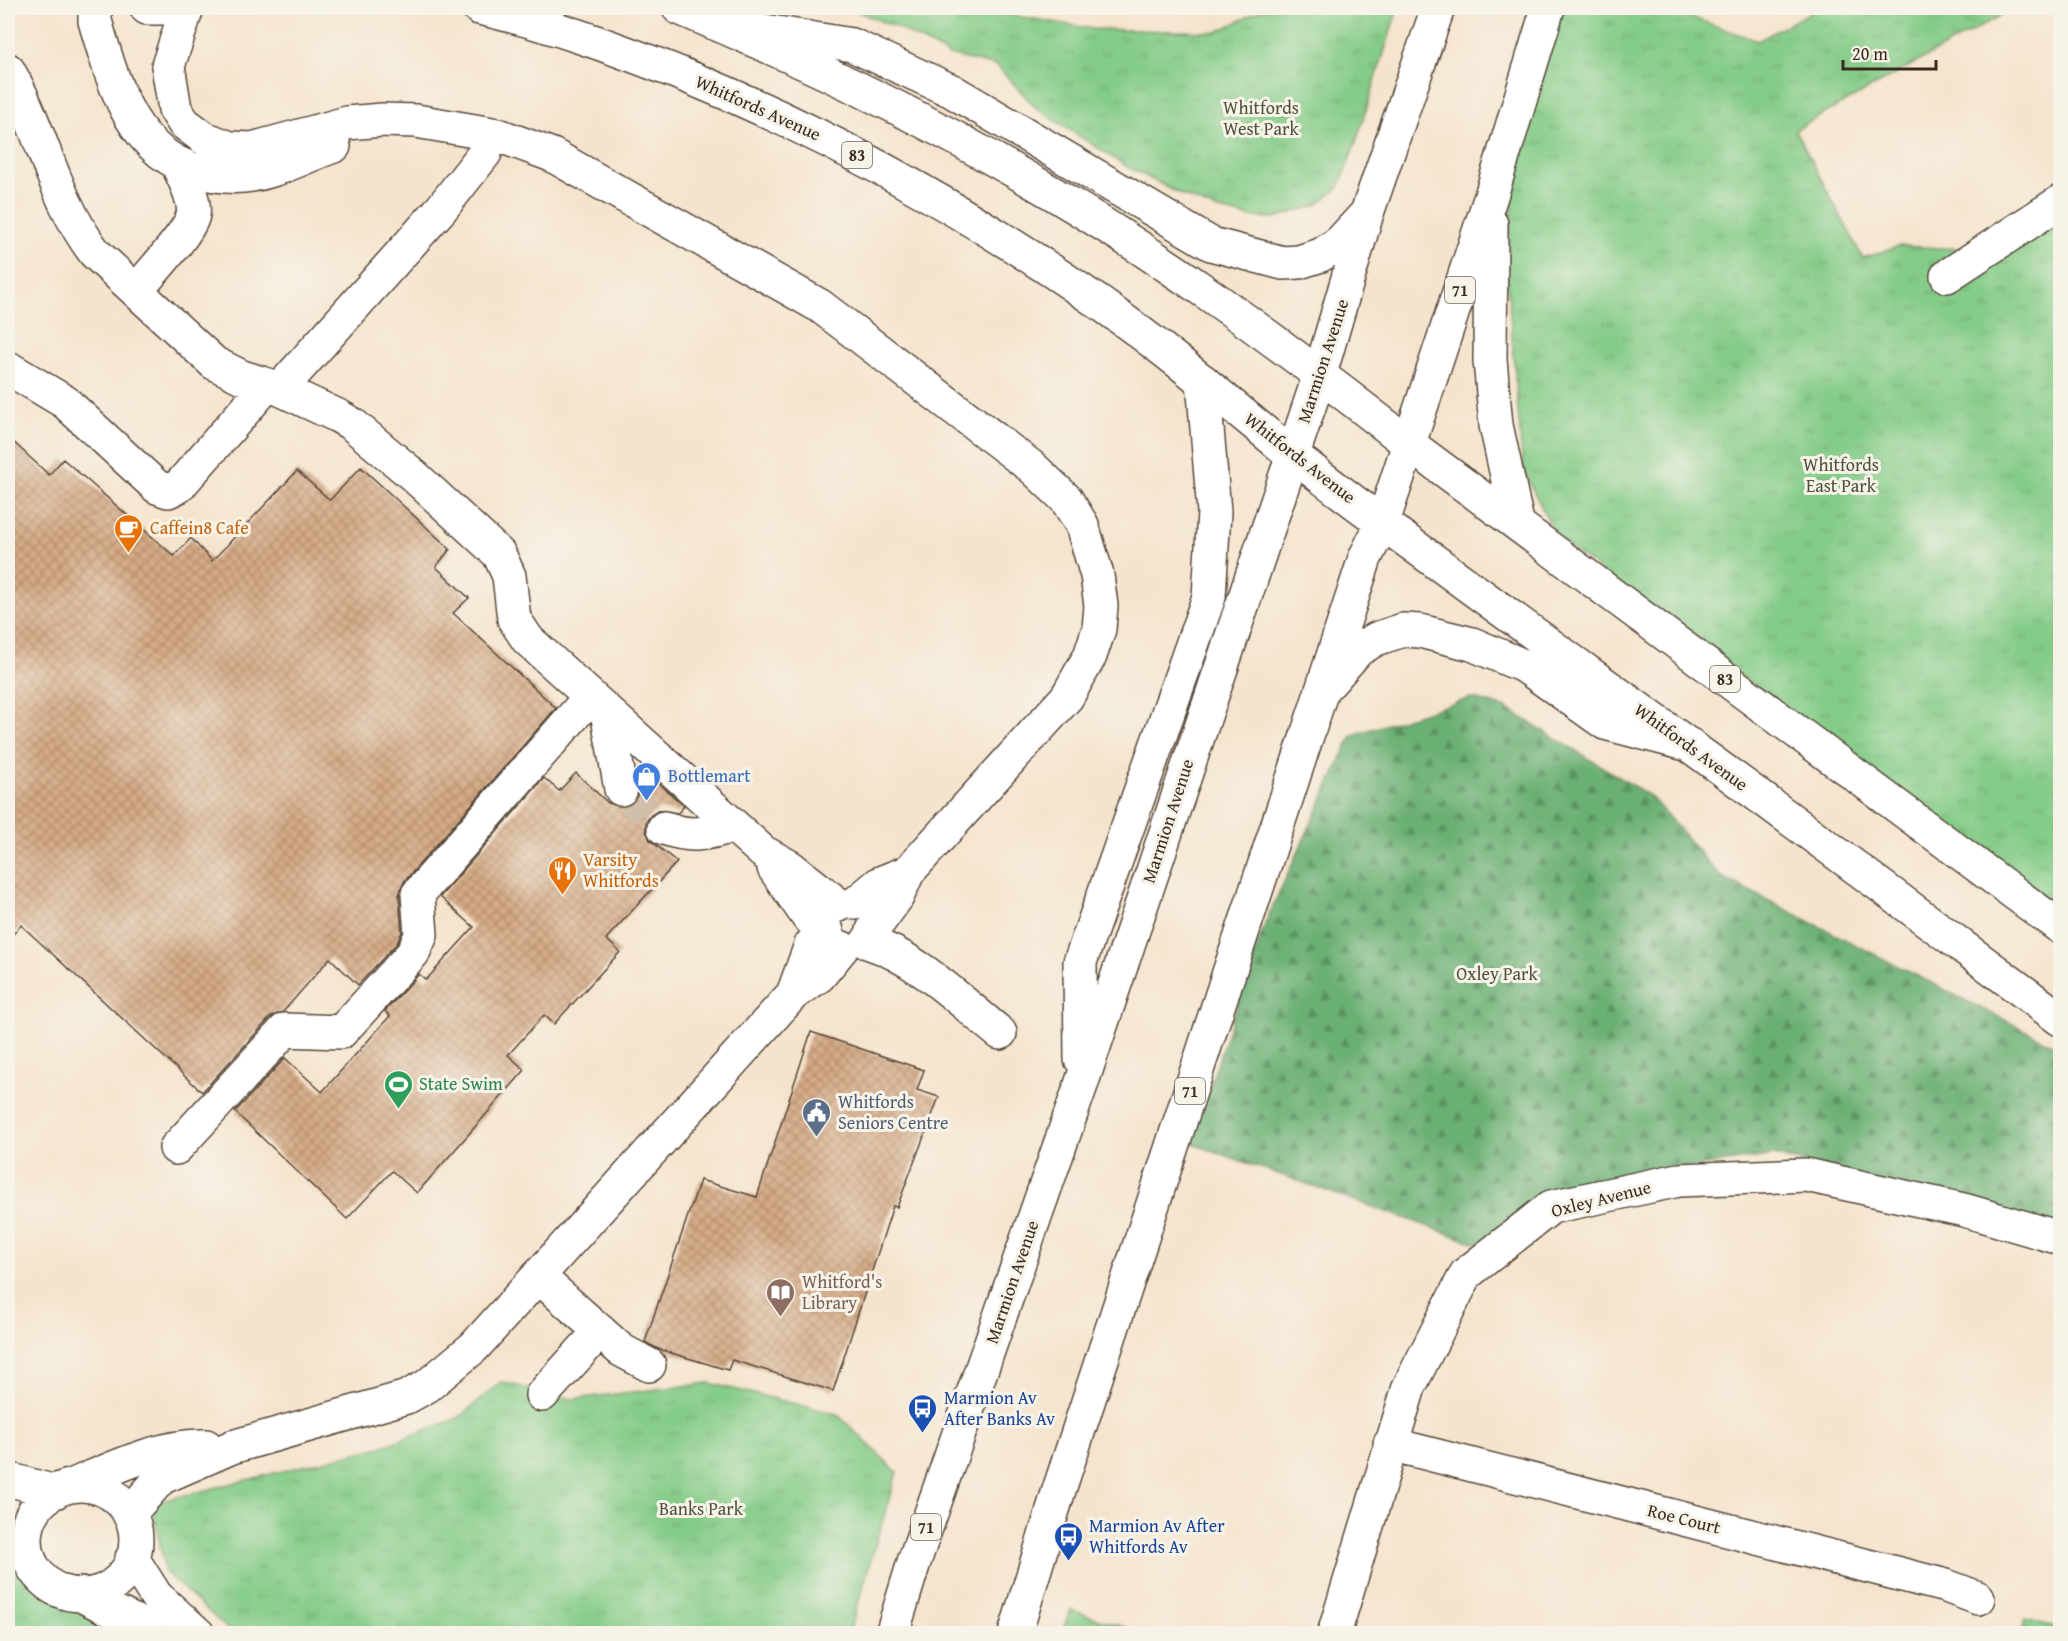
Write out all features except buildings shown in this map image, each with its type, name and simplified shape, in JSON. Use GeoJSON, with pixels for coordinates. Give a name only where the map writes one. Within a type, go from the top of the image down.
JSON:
{"type":"FeatureCollection","features":[{"type":"Feature","properties":{"kind":"main road"},"geometry":{"type":"LineString","coordinates":[[95,8],[95,21],[127,112],[135,127],[158,150],[178,165],[212,175],[251,175],[280,168],[336,145],[393,138],[448,143],[540,171],[615,201],[634,202]]}},
{"type":"Feature","properties":{"kind":"main road"},"geometry":{"type":"LineString","coordinates":[[147,8],[172,8]]}},
{"type":"Feature","properties":{"kind":"main road"},"geometry":{"type":"LineString","coordinates":[[129,1514],[161,1478],[232,1447],[407,1397],[427,1386],[474,1347],[793,994],[840,928],[880,883],[908,872],[1067,697],[1090,657],[1099,630],[1101,606],[1097,575],[1082,525],[1066,499],[1033,468],[820,306],[552,155],[498,135],[449,125],[382,120],[347,123],[252,149],[230,148],[204,138],[184,123],[175,109],[168,66],[187,8]]}},
{"type":"Feature","properties":{"kind":"main road","name":"Whitfords Avenue"},"geometry":{"type":"LineString","coordinates":[[478,8],[519,17],[643,59],[807,128],[907,181],[1005,239],[1105,306],[1383,522],[2061,1019]]}},
{"type":"Feature","properties":{"kind":"main road","name":"83"},"geometry":{"type":"LineString","coordinates":[[679,8],[904,110],[1010,168],[1157,260],[1320,374],[1409,444],[2061,927]]}},
{"type":"Feature","properties":{"kind":"main road","name":"Marmion Avenue"},"geometry":{"type":"LineString","coordinates":[[892,1634],[914,1562],[1081,1085],[1320,374],[1367,213],[1438,8]]}},
{"type":"Feature","properties":{"kind":"main road","name":"71"},"geometry":{"type":"LineString","coordinates":[[1015,1634],[1059,1490],[1365,558],[1383,522],[1491,196],[1548,8]]}},
{"type":"Feature","properties":{"kind":"main road"},"geometry":{"type":"LineString","coordinates":[[714,22],[852,45],[917,73],[962,96],[1211,244],[1282,263],[1299,262],[1321,255],[1340,242],[1367,213]]}},
{"type":"Feature","properties":{"kind":"main road"},"geometry":{"type":"LineString","coordinates":[[8,70],[19,90],[62,198],[80,233],[95,253],[214,363],[242,377],[274,387],[352,424],[499,554],[507,568],[514,619],[521,631],[598,704],[763,852],[790,867],[840,928],[882,947],[923,972],[1000,1033]]}},
{"type":"Feature","properties":{"kind":"main road"},"geometry":{"type":"LineString","coordinates":[[8,368],[65,402],[157,487],[168,491],[179,486],[441,209],[485,153]]}},
{"type":"Feature","properties":{"kind":"main road"},"geometry":{"type":"LineString","coordinates":[[136,291],[181,235],[193,215],[191,196],[178,165]]}},
{"type":"Feature","properties":{"kind":"main road"},"geometry":{"type":"LineString","coordinates":[[1491,196],[1490,360],[1496,425],[1517,522]]}},
{"type":"Feature","properties":{"kind":"main road"},"geometry":{"type":"LineString","coordinates":[[1947,276],[2061,202]]}},
{"type":"Feature","properties":{"kind":"main road"},"geometry":{"type":"LineString","coordinates":[[1081,1085],[1080,962],[1209,597],[1214,512],[1203,381]]}},
{"type":"Feature","properties":{"kind":"main road"},"geometry":{"type":"LineString","coordinates":[[1321,693],[1358,650],[1376,639],[1403,630],[1420,631],[1472,644],[1526,667],[1605,723],[1690,745]]}},
{"type":"Feature","properties":{"kind":"main road"},"geometry":{"type":"LineString","coordinates":[[598,704],[621,789]]}},
{"type":"Feature","properties":{"kind":"main road"},"geometry":{"type":"LineString","coordinates":[[176,1148],[285,1030],[341,1032],[412,952],[421,935],[418,894],[598,704]]}},
{"type":"Feature","properties":{"kind":"main road"},"geometry":{"type":"LineString","coordinates":[[664,828],[684,835],[707,834],[733,826]]}},
{"type":"Feature","properties":{"kind":"main road","name":"Oxley Avenue"},"geometry":{"type":"LineString","coordinates":[[1335,1634],[1390,1444],[1409,1387],[1466,1274],[1551,1208],[1679,1180],[1806,1175],[1964,1210],[2061,1238]]}},
{"type":"Feature","properties":{"kind":"main road"},"geometry":{"type":"LineString","coordinates":[[538,1276],[621,1350],[649,1365]]}},
{"type":"Feature","properties":{"kind":"main road"},"geometry":{"type":"LineString","coordinates":[[542,1395],[600,1331]]}},
{"type":"Feature","properties":{"kind":"main road","name":"Roe Court"},"geometry":{"type":"LineString","coordinates":[[1390,1444],[1946,1586],[1978,1598]]}},
{"type":"Feature","properties":{"kind":"main road"},"geometry":{"type":"LineString","coordinates":[[150,1634],[136,1622],[79,1594],[63,1591],[41,1578],[17,1535],[27,1530],[39,1504],[63,1489],[136,1458],[196,1445],[232,1447]]}},
{"type":"Feature","properties":{"kind":"main road"},"geometry":{"type":"LineString","coordinates":[[8,1479],[63,1489],[88,1486],[104,1490],[114,1496],[129,1514],[136,1536],[132,1558],[124,1574],[111,1585],[96,1592],[79,1594]]}},
{"type":"Feature","properties":{"kind":"main road"},"geometry":{"type":"LineString","coordinates":[[132,1558],[156,1596],[198,1634]]}},
{"type":"Feature","properties":{"kind":"green space","name":"Whitfords West Park"},"geometry":{"type":"Polygon","coordinates":[[[849,8],[970,8],[1093,29],[1217,32],[1265,8],[1398,8],[1356,142],[1339,187],[1317,205],[1275,218],[1249,217],[1215,209],[1182,195],[1126,166],[1037,109],[997,66],[949,55],[898,28],[849,8]]]}},
{"type":"Feature","properties":{"kind":"green space","name":"Whitfords East Park"},"geometry":{"type":"Polygon","coordinates":[[[1563,8],[1665,8],[1758,41],[1818,8],[2014,8],[1795,130],[1863,258],[1900,246],[1964,249],[2060,227],[2060,914],[1557,538],[1523,470],[1506,267],[1517,162],[1563,8]]]}},
{"type":"Feature","properties":{"kind":"green space","name":"Oxley Park"},"geometry":{"type":"Polygon","coordinates":[[[1471,698],[1506,708],[1650,796],[1720,876],[2060,1048],[2060,1231],[1774,1155],[1606,1180],[1478,1244],[1190,1143],[1266,921],[1352,735],[1471,698]]]}},
{"type":"Feature","properties":{"kind":"green space","name":"Banks Park"},"geometry":{"type":"Polygon","coordinates":[[[501,1382],[573,1399],[709,1383],[837,1414],[897,1472],[849,1634],[232,1633],[165,1572],[152,1503],[381,1447],[458,1418],[501,1382]]]}},
{"type":"Feature","properties":{"kind":"green space"},"geometry":{"type":"Polygon","coordinates":[[[8,1553],[42,1588],[111,1633],[8,1633],[8,1553]]]}},
{"type":"Feature","properties":{"kind":"green space"},"geometry":{"type":"Polygon","coordinates":[[[1071,1610],[1143,1633],[1061,1633],[1071,1610]]]}},
{"type":"Feature","properties":{"kind":"green space"},"geometry":{"type":"Polygon","coordinates":[[[2024,1619],[2060,1628],[2060,1633],[2021,1633],[2024,1619]]]}},
{"type":"Feature","properties":{"kind":"tunnel"},"geometry":{"type":"LineString","coordinates":[[621,789],[664,828]]}},
{"type":"Feature","properties":{"kind":"place","name":"Caffein8 Cafe"},"geometry":{"type":"Point","coordinates":[129,554]}},
{"type":"Feature","properties":{"kind":"place","name":"Bottlemart"},"geometry":{"type":"Point","coordinates":[647,802]}},
{"type":"Feature","properties":{"kind":"place","name":"Varsity Whitfords"},"geometry":{"type":"Point","coordinates":[562,896]}},
{"type":"Feature","properties":{"kind":"place","name":"State Swim"},"geometry":{"type":"Point","coordinates":[398,1110]}},
{"type":"Feature","properties":{"kind":"place","name":"Whitfords Seniors Centre"},"geometry":{"type":"Point","coordinates":[817,1138]}},
{"type":"Feature","properties":{"kind":"place","name":"Whitford's Library"},"geometry":{"type":"Point","coordinates":[781,1318]}},
{"type":"Feature","properties":{"kind":"place","name":"Marmion Av After Banks Av"},"geometry":{"type":"Point","coordinates":[923,1434]}},
{"type":"Feature","properties":{"kind":"place","name":"Marmion Av After Whitfords Av"},"geometry":{"type":"Point","coordinates":[1068,1562]}}]}
